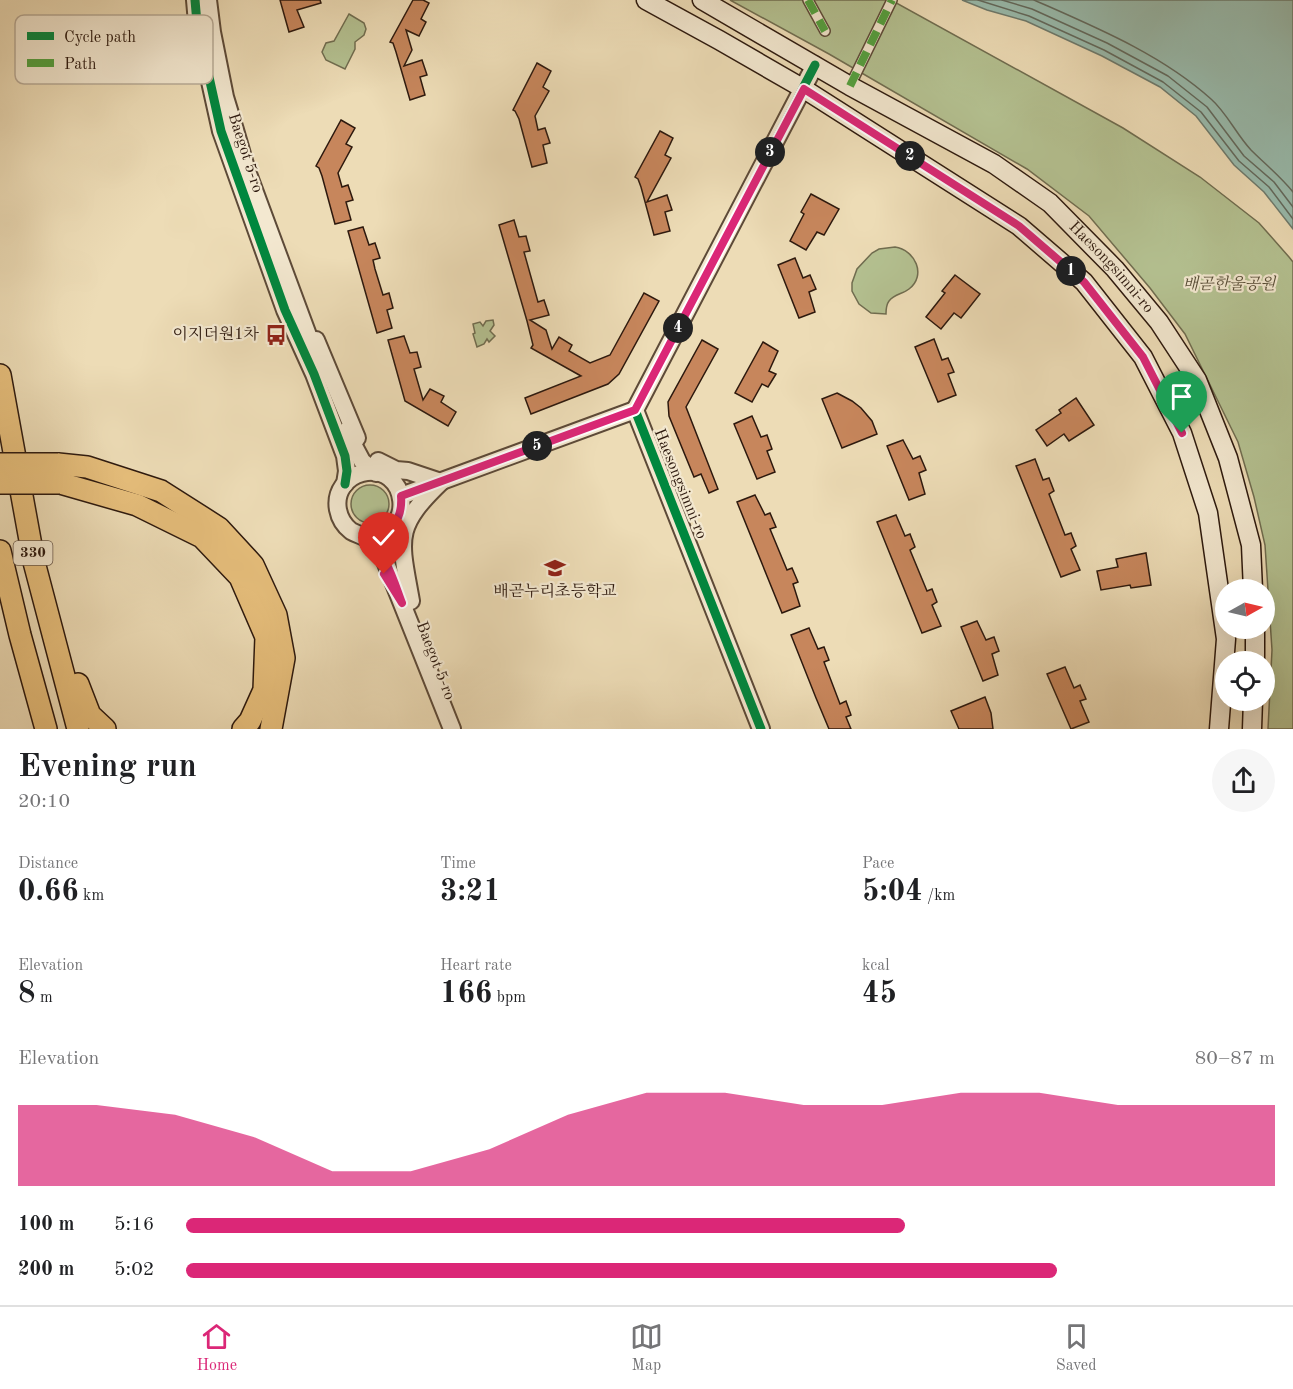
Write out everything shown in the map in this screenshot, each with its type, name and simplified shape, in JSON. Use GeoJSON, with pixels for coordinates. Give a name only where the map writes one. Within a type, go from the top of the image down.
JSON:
{"type":"FeatureCollection","features":[{"type":"Feature","properties":{"kind":"highway","name":"330"},"geometry":{"type":"LineString","coordinates":[[0,375],[34,562],[78,729]]}},
{"type":"Feature","properties":{"kind":"highway"},"geometry":{"type":"LineString","coordinates":[[0,464],[59,473],[137,505],[202,537],[240,577],[266,637],[264,690],[250,721],[243,729]]}},
{"type":"Feature","properties":{"kind":"highway"},"geometry":{"type":"LineString","coordinates":[[0,483],[87,467],[161,491],[219,528],[254,565],[276,615],[284,658],[271,729]]}},
{"type":"Feature","properties":{"kind":"highway","name":"330"},"geometry":{"type":"LineString","coordinates":[[0,550],[46,729]]}},
{"type":"Feature","properties":{"kind":"highway"},"geometry":{"type":"LineString","coordinates":[[34,562],[90,715],[105,729]]}},
{"type":"Feature","properties":{"kind":"main road","name":"Haesongsimni-ro"},"geometry":{"type":"LineString","coordinates":[[646,0],[804,89],[1019,226],[1084,282],[1143,357],[1182,433],[1208,513],[1226,639],[1219,729]]}},
{"type":"Feature","properties":{"kind":"main road","name":"Haesongsimni-ro"},"geometry":{"type":"LineString","coordinates":[[702,0],[850,86],[994,164],[1050,203],[1115,269],[1159,322],[1197,380],[1228,458],[1251,544],[1253,579]]}},
{"type":"Feature","properties":{"kind":"main road"},"geometry":{"type":"LineString","coordinates":[[1252,729],[1253,711]]}},
{"type":"Feature","properties":{"kind":"street","name":"Baegot 5-ro"},"geometry":{"type":"LineString","coordinates":[[195,0],[196,15]]}},
{"type":"Feature","properties":{"kind":"street","name":"Baegot 5-ro"},"geometry":{"type":"LineString","coordinates":[[208,0],[211,15]]}},
{"type":"Feature","properties":{"kind":"street"},"geometry":{"type":"LineString","coordinates":[[808,0],[825,31]]}},
{"type":"Feature","properties":{"kind":"street"},"geometry":{"type":"LineString","coordinates":[[850,86],[892,0]]}},
{"type":"Feature","properties":{"kind":"street","name":"Baegot 5-ro"},"geometry":{"type":"LineString","coordinates":[[213,29],[221,75],[247,171],[314,374],[345,456],[347,465],[345,483],[338,498],[340,518],[346,527],[372,542],[383,556],[407,602],[461,729]]}},
{"type":"Feature","properties":{"kind":"street"},"geometry":{"type":"LineString","coordinates":[[401,496],[635,410],[815,65]]}},
{"type":"Feature","properties":{"kind":"street","name":"Baegot 5-ro"},"geometry":{"type":"LineString","coordinates":[[210,84],[220,131],[347,434],[362,461],[376,473],[389,478],[397,486],[401,496],[402,507],[396,524],[396,550],[407,602],[452,729]]}},
{"type":"Feature","properties":{"kind":"street","name":"Baegot 5-ro"},"geometry":{"type":"LineString","coordinates":[[292,307],[339,458],[340,474],[330,498],[332,522],[343,536],[361,546],[374,558],[407,602]]}},
{"type":"Feature","properties":{"kind":"street"},"geometry":{"type":"LineString","coordinates":[[292,307],[327,365],[359,444],[383,465],[441,482]]}},
{"type":"Feature","properties":{"kind":"street","name":"Haesongsimni-ro"},"geometry":{"type":"LineString","coordinates":[[635,410],[761,729]]}},
{"type":"Feature","properties":{"kind":"street"},"geometry":{"type":"LineString","coordinates":[[345,483],[357,474],[376,473]]}},
{"type":"Feature","properties":{"kind":"street"},"geometry":{"type":"LineString","coordinates":[[407,602],[403,551],[404,532],[413,512],[441,482]]}},
{"type":"Feature","properties":{"kind":"street"},"geometry":{"type":"LineString","coordinates":[[364,537],[384,534],[396,524]]}},
{"type":"Feature","properties":{"kind":"green space","name":"배곧한울공원"},"geometry":{"type":"Polygon","coordinates":[[[730,0],[891,0],[1123,128],[1200,177],[1259,223],[1293,262],[1293,729],[1268,729],[1269,711],[1275,711],[1275,651],[1272,651],[1271,639],[1275,639],[1275,579],[1267,579],[1265,545],[1238,442],[1185,334],[1150,288],[1089,216],[1027,169],[829,54],[730,0]]]}},
{"type":"Feature","properties":{"kind":"green space"},"geometry":{"type":"Polygon","coordinates":[[[349,14],[364,23],[366,29],[364,35],[355,42],[355,49],[345,69],[326,60],[322,52],[326,43],[334,41],[349,14]]]}},
{"type":"Feature","properties":{"kind":"green space"},"geometry":{"type":"Polygon","coordinates":[[[895,247],[902,249],[913,258],[918,270],[917,277],[909,289],[889,301],[886,314],[871,313],[859,304],[852,291],[857,269],[872,253],[879,249],[895,247]]]}},
{"type":"Feature","properties":{"kind":"green space"},"geometry":{"type":"Polygon","coordinates":[[[493,320],[494,325],[490,331],[495,336],[489,342],[487,339],[484,344],[477,347],[473,324],[480,322],[483,326],[486,321],[493,320]]]}},
{"type":"Feature","properties":{"kind":"green space"},"geometry":{"type":"Polygon","coordinates":[[[370,485],[384,490],[389,504],[384,518],[370,523],[356,518],[351,504],[356,490],[370,485]]]}},
{"type":"Feature","properties":{"kind":"water"},"geometry":{"type":"Polygon","coordinates":[[[962,0],[1293,0],[1293,229],[1264,192],[1234,165],[1196,116],[1160,87],[1102,56],[1026,21],[962,0]]]}},
{"type":"Feature","properties":{"kind":"building"},"geometry":{"type":"Polygon","coordinates":[[[280,0],[320,0],[321,3],[297,10],[304,27],[289,32],[280,0]]]}},
{"type":"Feature","properties":{"kind":"building"},"geometry":{"type":"Polygon","coordinates":[[[413,0],[423,0],[429,3],[421,19],[426,22],[419,36],[406,30],[412,50],[404,66],[422,60],[427,75],[420,77],[425,95],[410,100],[393,43],[390,42],[413,0]]]}},
{"type":"Feature","properties":{"kind":"building"},"geometry":{"type":"Polygon","coordinates":[[[537,63],[551,71],[543,87],[549,91],[535,116],[538,130],[545,128],[550,143],[543,145],[547,163],[532,167],[519,119],[513,110],[537,63]]]}},
{"type":"Feature","properties":{"kind":"building"},"geometry":{"type":"Polygon","coordinates":[[[341,120],[355,128],[346,144],[352,147],[338,173],[342,187],[348,185],[353,200],[346,202],[351,220],[335,224],[322,176],[316,166],[341,120]]]}},
{"type":"Feature","properties":{"kind":"building"},"geometry":{"type":"Polygon","coordinates":[[[660,131],[673,138],[665,155],[671,158],[647,202],[667,195],[672,210],[665,212],[670,231],[654,235],[641,187],[635,177],[660,131]]]}},
{"type":"Feature","properties":{"kind":"building"},"geometry":{"type":"Polygon","coordinates":[[[811,194],[839,209],[824,235],[817,232],[806,250],[790,241],[811,194]]]}},
{"type":"Feature","properties":{"kind":"building"},"geometry":{"type":"Polygon","coordinates":[[[514,220],[519,237],[526,236],[530,251],[524,252],[538,302],[544,300],[549,315],[530,320],[546,330],[552,349],[559,337],[572,345],[569,351],[590,363],[610,355],[644,293],[659,301],[619,374],[608,384],[531,414],[525,398],[581,376],[531,348],[533,345],[527,321],[499,225],[514,220]]]}},
{"type":"Feature","properties":{"kind":"building"},"geometry":{"type":"Polygon","coordinates":[[[363,227],[369,245],[375,243],[380,258],[373,260],[375,269],[383,295],[389,293],[393,308],[387,310],[392,328],[377,333],[348,231],[363,227]]]}},
{"type":"Feature","properties":{"kind":"building"},"geometry":{"type":"Polygon","coordinates":[[[795,258],[803,278],[810,275],[816,289],[809,292],[815,312],[799,318],[778,265],[795,258]]]}},
{"type":"Feature","properties":{"kind":"building"},"geometry":{"type":"Polygon","coordinates":[[[955,275],[980,294],[961,318],[954,313],[941,329],[926,317],[945,293],[942,291],[955,275]]]}},
{"type":"Feature","properties":{"kind":"building"},"geometry":{"type":"Polygon","coordinates":[[[404,336],[410,353],[417,352],[421,367],[414,369],[423,400],[430,389],[444,396],[441,402],[456,412],[448,426],[405,401],[388,340],[404,336]]]}},
{"type":"Feature","properties":{"kind":"building"},"geometry":{"type":"Polygon","coordinates":[[[934,339],[942,360],[948,358],[954,372],[948,374],[956,395],[938,402],[915,347],[934,339]]]}},
{"type":"Feature","properties":{"kind":"building"},"geometry":{"type":"Polygon","coordinates":[[[702,340],[718,349],[686,407],[718,489],[709,493],[701,474],[694,477],[669,416],[668,402],[702,340]]]}},
{"type":"Feature","properties":{"kind":"building"},"geometry":{"type":"Polygon","coordinates":[[[763,342],[778,351],[769,371],[776,374],[768,387],[762,384],[752,402],[735,393],[763,342]]]}},
{"type":"Feature","properties":{"kind":"building"},"geometry":{"type":"Polygon","coordinates":[[[837,393],[861,408],[872,421],[877,434],[842,448],[822,399],[837,393]]]}},
{"type":"Feature","properties":{"kind":"building"},"geometry":{"type":"Polygon","coordinates":[[[1076,398],[1094,425],[1069,441],[1064,434],[1047,446],[1036,430],[1061,413],[1059,410],[1076,398]]]}},
{"type":"Feature","properties":{"kind":"building"},"geometry":{"type":"Polygon","coordinates":[[[752,416],[761,437],[767,435],[772,449],[767,451],[775,472],[757,479],[734,424],[752,416]]]}},
{"type":"Feature","properties":{"kind":"building"},"geometry":{"type":"Polygon","coordinates":[[[903,440],[913,459],[920,456],[926,470],[919,473],[925,494],[909,500],[887,446],[903,440]]]}},
{"type":"Feature","properties":{"kind":"building"},"geometry":{"type":"Polygon","coordinates":[[[1035,459],[1043,480],[1049,478],[1054,491],[1049,494],[1065,535],[1071,533],[1076,546],[1071,549],[1080,570],[1061,577],[1016,466],[1035,459]]]}},
{"type":"Feature","properties":{"kind":"building"},"geometry":{"type":"Polygon","coordinates":[[[755,495],[765,515],[770,513],[776,527],[770,529],[787,570],[792,568],[798,582],[793,584],[800,606],[782,613],[737,502],[755,495]]]}},
{"type":"Feature","properties":{"kind":"building"},"geometry":{"type":"Polygon","coordinates":[[[896,515],[905,536],[910,534],[915,547],[910,550],[927,591],[932,589],[937,602],[932,605],[941,626],[922,633],[877,522],[896,515]]]}},
{"type":"Feature","properties":{"kind":"building"},"geometry":{"type":"Polygon","coordinates":[[[1146,553],[1151,585],[1131,588],[1130,585],[1101,590],[1097,571],[1118,567],[1116,559],[1146,553]]]}},
{"type":"Feature","properties":{"kind":"building"},"geometry":{"type":"Polygon","coordinates":[[[977,621],[986,640],[994,637],[999,651],[992,654],[998,675],[983,681],[961,627],[977,621]]]}},
{"type":"Feature","properties":{"kind":"building"},"geometry":{"type":"Polygon","coordinates":[[[809,628],[818,649],[824,647],[829,660],[824,662],[840,704],[846,701],[851,715],[846,717],[851,729],[829,729],[816,698],[791,635],[809,628]]]}},
{"type":"Feature","properties":{"kind":"building"},"geometry":{"type":"Polygon","coordinates":[[[1065,667],[1074,688],[1080,685],[1086,699],[1080,701],[1089,722],[1071,729],[1047,674],[1065,667]]]}},
{"type":"Feature","properties":{"kind":"building"},"geometry":{"type":"Polygon","coordinates":[[[985,697],[991,713],[993,729],[959,729],[951,711],[985,697]]]}},
{"type":"Feature","properties":{"kind":"marked path"},"geometry":{"type":"LineString","coordinates":[[808,0],[825,31]]}},
{"type":"Feature","properties":{"kind":"marked path"},"geometry":{"type":"LineString","coordinates":[[850,86],[892,0]]}},
{"type":"Feature","properties":{"kind":"cycle path"},"geometry":{"type":"LineString","coordinates":[[195,0],[196,15]]}},
{"type":"Feature","properties":{"kind":"cycle path"},"geometry":{"type":"LineString","coordinates":[[761,729],[635,410],[815,65]]}},
{"type":"Feature","properties":{"kind":"cycle path"},"geometry":{"type":"LineString","coordinates":[[211,84],[221,131],[285,310],[314,374],[345,456],[347,471],[345,484]]}},
{"type":"Feature","properties":{"kind":"place","name":"이지더원1차"},"geometry":{"type":"Point","coordinates":[276,335]}},
{"type":"Feature","properties":{"kind":"place","name":"배곧누리초등학교"},"geometry":{"type":"Point","coordinates":[555,568]}},
{"type":"Feature","properties":{"kind":"route"},"geometry":{"type":"LineString","coordinates":[[384,574],[402,603],[383,556],[372,542],[364,537],[384,534],[393,527],[402,507],[401,496],[635,410],[804,89],[1019,226],[1084,282],[1143,357],[1182,433]]}}]}
